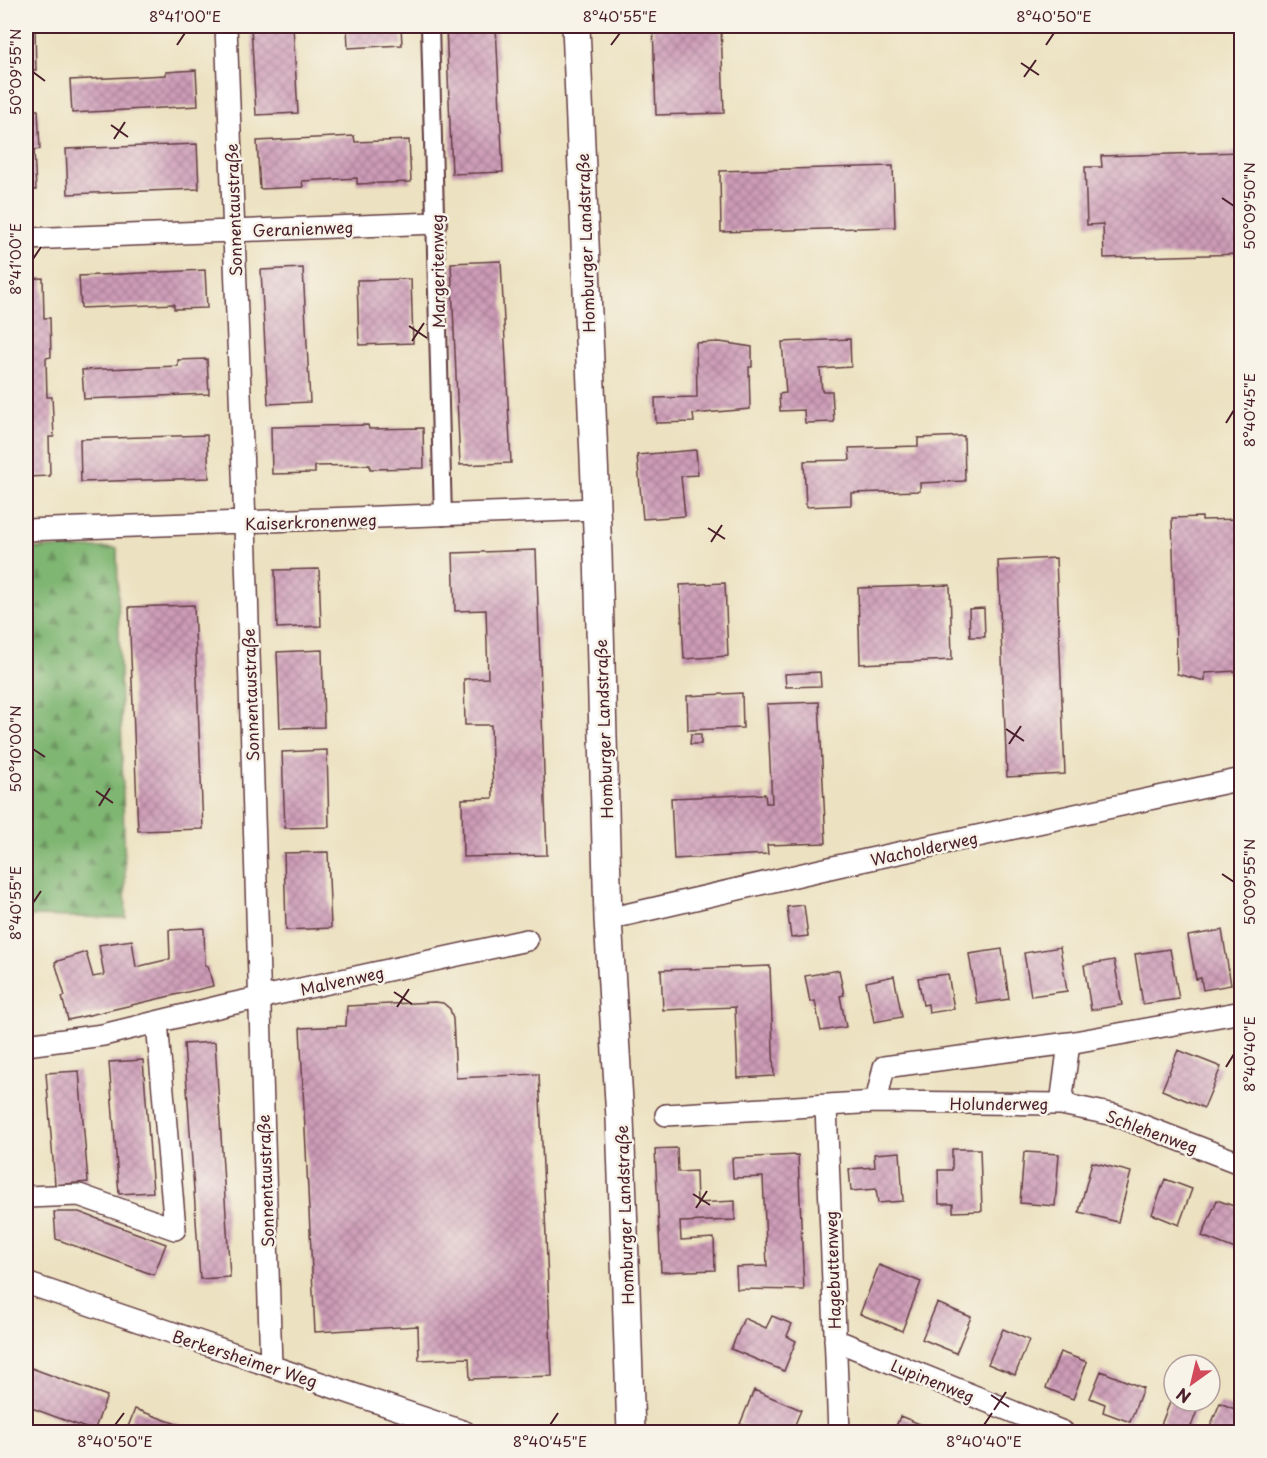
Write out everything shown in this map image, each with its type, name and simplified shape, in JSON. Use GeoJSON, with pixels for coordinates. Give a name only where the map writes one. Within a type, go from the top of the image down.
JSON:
{"type":"FeatureCollection","features":[{"type":"Feature","properties":{"kind":"street","name":"Sonnentaustraße"},"geometry":{"type":"LineString","coordinates":[[226,26],[245,524],[271,1365]]}},
{"type":"Feature","properties":{"kind":"street","name":"Margeritenweg"},"geometry":{"type":"LineString","coordinates":[[430,26],[443,516]]}},
{"type":"Feature","properties":{"kind":"street","name":"Homburger Landstraße"},"geometry":{"type":"LineString","coordinates":[[576,26],[596,509],[608,919],[620,1118],[631,1432]]}},
{"type":"Feature","properties":{"kind":"street","name":"Geranienweg"},"geometry":{"type":"LineString","coordinates":[[26,239],[436,222]]}},
{"type":"Feature","properties":{"kind":"street","name":"Kaiserkronenweg"},"geometry":{"type":"LineString","coordinates":[[26,530],[245,524],[596,509]]}},
{"type":"Feature","properties":{"kind":"street","name":"Wacholderweg"},"geometry":{"type":"LineString","coordinates":[[608,919],[838,866],[1242,780]]}},
{"type":"Feature","properties":{"kind":"street","name":"Malvenweg"},"geometry":{"type":"LineString","coordinates":[[26,1045],[103,1035],[527,940]]}},
{"type":"Feature","properties":{"kind":"street"},"geometry":{"type":"LineString","coordinates":[[876,1102],[884,1067],[1069,1043],[1242,1012]]}},
{"type":"Feature","properties":{"kind":"street"},"geometry":{"type":"LineString","coordinates":[[26,1197],[79,1195],[176,1229],[157,1022]]}},
{"type":"Feature","properties":{"kind":"street","name":"Holunderweg"},"geometry":{"type":"LineString","coordinates":[[666,1115],[826,1107],[876,1102],[1060,1104],[1069,1043]]}},
{"type":"Feature","properties":{"kind":"street","name":"Schlehenweg"},"geometry":{"type":"LineString","coordinates":[[1060,1104],[1116,1115],[1242,1164]]}},
{"type":"Feature","properties":{"kind":"street","name":"Hagebuttenweg"},"geometry":{"type":"LineString","coordinates":[[826,1107],[839,1432]]}},
{"type":"Feature","properties":{"kind":"street","name":"Berkersheimer Weg"},"geometry":{"type":"LineString","coordinates":[[26,1283],[149,1327],[271,1365],[465,1432]]}},
{"type":"Feature","properties":{"kind":"street","name":"Lupinenweg"},"geometry":{"type":"LineString","coordinates":[[835,1341],[1063,1432]]}},
{"type":"Feature","properties":{"kind":"green space"},"geometry":{"type":"Polygon","coordinates":[[[26,548],[117,548],[126,918],[26,916],[26,548]]]}},
{"type":"Feature","properties":{"kind":"building"},"geometry":{"type":"Polygon","coordinates":[[[26,26],[29,26],[30,30],[35,30],[36,70],[31,70],[33,110],[38,110],[40,149],[34,150],[36,190],[26,190],[26,26]]]}},
{"type":"Feature","properties":{"kind":"building"},"geometry":{"type":"Polygon","coordinates":[[[251,26],[293,26],[298,113],[256,115],[251,26]]]}},
{"type":"Feature","properties":{"kind":"building"},"geometry":{"type":"Polygon","coordinates":[[[347,26],[401,26],[402,45],[348,48],[347,26]]]}},
{"type":"Feature","properties":{"kind":"building"},"geometry":{"type":"Polygon","coordinates":[[[446,26],[496,26],[503,172],[452,174],[446,26]]]}},
{"type":"Feature","properties":{"kind":"building"},"geometry":{"type":"Polygon","coordinates":[[[653,26],[721,26],[724,113],[656,115],[653,26]]]}},
{"type":"Feature","properties":{"kind":"building"},"geometry":{"type":"Polygon","coordinates":[[[196,70],[198,106],[72,113],[70,80],[166,75],[166,72],[196,70]]]}},
{"type":"Feature","properties":{"kind":"building"},"geometry":{"type":"Polygon","coordinates":[[[354,136],[355,142],[409,140],[411,182],[357,184],[357,178],[302,181],[303,187],[260,189],[257,141],[354,136]]]}},
{"type":"Feature","properties":{"kind":"building"},"geometry":{"type":"Polygon","coordinates":[[[197,144],[199,189],[68,194],[66,149],[197,144]]]}},
{"type":"Feature","properties":{"kind":"building"},"geometry":{"type":"Polygon","coordinates":[[[1242,152],[1242,254],[1104,258],[1103,224],[1087,225],[1085,167],[1102,167],[1101,156],[1242,152]]]}},
{"type":"Feature","properties":{"kind":"building"},"geometry":{"type":"Polygon","coordinates":[[[893,166],[895,227],[721,232],[720,171],[893,166]]]}},
{"type":"Feature","properties":{"kind":"building"},"geometry":{"type":"Polygon","coordinates":[[[501,261],[511,463],[460,465],[451,263],[501,261]]]}},
{"type":"Feature","properties":{"kind":"building"},"geometry":{"type":"Polygon","coordinates":[[[303,268],[310,402],[268,404],[261,270],[303,268]]]}},
{"type":"Feature","properties":{"kind":"building"},"geometry":{"type":"Polygon","coordinates":[[[205,270],[207,308],[174,309],[174,304],[81,308],[79,276],[205,270]]]}},
{"type":"Feature","properties":{"kind":"building"},"geometry":{"type":"Polygon","coordinates":[[[43,278],[44,318],[50,318],[51,357],[46,358],[47,397],[52,397],[54,437],[49,437],[50,476],[26,477],[26,279],[43,278]]]}},
{"type":"Feature","properties":{"kind":"building"},"geometry":{"type":"Polygon","coordinates":[[[411,279],[413,343],[359,345],[357,280],[411,279]]]}},
{"type":"Feature","properties":{"kind":"building"},"geometry":{"type":"Polygon","coordinates":[[[850,339],[851,367],[820,369],[822,391],[832,391],[834,422],[805,423],[804,410],[780,411],[779,394],[786,393],[782,342],[850,339]]]}},
{"type":"Feature","properties":{"kind":"building"},"geometry":{"type":"Polygon","coordinates":[[[720,342],[752,347],[752,367],[749,367],[750,409],[693,414],[694,422],[656,423],[655,398],[697,397],[696,343],[720,342]]]}},
{"type":"Feature","properties":{"kind":"building"},"geometry":{"type":"Polygon","coordinates":[[[207,359],[209,394],[84,399],[82,370],[178,366],[178,360],[207,359]]]}},
{"type":"Feature","properties":{"kind":"building"},"geometry":{"type":"Polygon","coordinates":[[[368,425],[369,429],[423,428],[424,468],[370,469],[370,465],[315,466],[315,473],[272,474],[271,427],[368,425]]]}},
{"type":"Feature","properties":{"kind":"building"},"geometry":{"type":"Polygon","coordinates":[[[207,435],[209,478],[81,482],[80,439],[207,435]]]}},
{"type":"Feature","properties":{"kind":"building"},"geometry":{"type":"Polygon","coordinates":[[[964,436],[965,481],[920,483],[920,491],[851,493],[851,505],[806,507],[804,461],[850,460],[849,448],[918,446],[918,438],[964,436]]]}},
{"type":"Feature","properties":{"kind":"building"},"geometry":{"type":"Polygon","coordinates":[[[696,450],[698,475],[681,476],[685,516],[643,519],[637,455],[696,450]]]}},
{"type":"Feature","properties":{"kind":"building"},"geometry":{"type":"Polygon","coordinates":[[[1202,517],[1202,520],[1242,519],[1242,675],[1235,675],[1235,671],[1205,673],[1205,681],[1177,674],[1172,518],[1202,517]]]}},
{"type":"Feature","properties":{"kind":"building"},"geometry":{"type":"Polygon","coordinates":[[[536,550],[547,855],[463,857],[462,799],[493,798],[491,725],[465,725],[464,679],[488,678],[486,610],[455,611],[453,553],[536,550]]]}},
{"type":"Feature","properties":{"kind":"building"},"geometry":{"type":"Polygon","coordinates":[[[1056,558],[1065,774],[1007,777],[998,561],[1056,558]]]}},
{"type":"Feature","properties":{"kind":"building"},"geometry":{"type":"Polygon","coordinates":[[[319,569],[321,626],[277,628],[275,570],[319,569]]]}},
{"type":"Feature","properties":{"kind":"building"},"geometry":{"type":"Polygon","coordinates":[[[725,583],[728,656],[684,659],[680,585],[725,583]]]}},
{"type":"Feature","properties":{"kind":"building"},"geometry":{"type":"Polygon","coordinates":[[[950,585],[952,660],[860,664],[858,588],[950,585]]]}},
{"type":"Feature","properties":{"kind":"building"},"geometry":{"type":"Polygon","coordinates":[[[194,605],[203,829],[138,831],[129,607],[194,605]]]}},
{"type":"Feature","properties":{"kind":"building"},"geometry":{"type":"Polygon","coordinates":[[[984,608],[985,637],[970,637],[969,609],[984,608]]]}},
{"type":"Feature","properties":{"kind":"building"},"geometry":{"type":"Polygon","coordinates":[[[322,650],[324,727],[280,728],[277,652],[322,650]]]}},
{"type":"Feature","properties":{"kind":"building"},"geometry":{"type":"Polygon","coordinates":[[[820,672],[821,686],[786,687],[785,674],[820,672]]]}},
{"type":"Feature","properties":{"kind":"building"},"geometry":{"type":"Polygon","coordinates":[[[742,693],[743,728],[688,730],[687,696],[742,693]]]}},
{"type":"Feature","properties":{"kind":"building"},"geometry":{"type":"Polygon","coordinates":[[[819,702],[826,843],[767,845],[768,854],[674,859],[671,798],[765,794],[766,803],[772,803],[767,704],[819,702]]]}},
{"type":"Feature","properties":{"kind":"building"},"geometry":{"type":"Polygon","coordinates":[[[691,734],[701,734],[701,744],[690,744],[691,734]]]}},
{"type":"Feature","properties":{"kind":"building"},"geometry":{"type":"Polygon","coordinates":[[[327,750],[329,827],[285,828],[282,752],[327,750]]]}},
{"type":"Feature","properties":{"kind":"building"},"geometry":{"type":"Polygon","coordinates":[[[328,852],[331,928],[286,930],[284,853],[328,852]]]}},
{"type":"Feature","properties":{"kind":"building"},"geometry":{"type":"Polygon","coordinates":[[[804,905],[808,936],[791,938],[787,907],[804,905]]]}},
{"type":"Feature","properties":{"kind":"building"},"geometry":{"type":"Polygon","coordinates":[[[204,928],[205,966],[208,966],[213,986],[68,1020],[62,997],[65,996],[55,962],[86,952],[93,977],[104,975],[99,945],[132,940],[136,967],[170,959],[169,930],[204,928]]]}},
{"type":"Feature","properties":{"kind":"building"},"geometry":{"type":"Polygon","coordinates":[[[1222,930],[1231,985],[1203,990],[1201,978],[1196,979],[1188,936],[1222,930]]]}},
{"type":"Feature","properties":{"kind":"building"},"geometry":{"type":"Polygon","coordinates":[[[1060,947],[1067,991],[1031,996],[1024,953],[1060,947]]]}},
{"type":"Feature","properties":{"kind":"building"},"geometry":{"type":"Polygon","coordinates":[[[1002,949],[1009,999],[977,1004],[969,954],[1002,949]]]}},
{"type":"Feature","properties":{"kind":"building"},"geometry":{"type":"Polygon","coordinates":[[[1170,949],[1179,999],[1143,1004],[1135,954],[1170,949]]]}},
{"type":"Feature","properties":{"kind":"building"},"geometry":{"type":"Polygon","coordinates":[[[1114,960],[1122,1005],[1091,1010],[1084,965],[1114,960]]]}},
{"type":"Feature","properties":{"kind":"building"},"geometry":{"type":"Polygon","coordinates":[[[770,966],[774,1076],[738,1078],[735,1007],[663,1010],[661,970],[770,966]]]}},
{"type":"Feature","properties":{"kind":"building"},"geometry":{"type":"Polygon","coordinates":[[[839,970],[844,995],[840,996],[846,1027],[821,1031],[815,1001],[810,1002],[805,976],[839,970]]]}},
{"type":"Feature","properties":{"kind":"building"},"geometry":{"type":"Polygon","coordinates":[[[948,974],[954,1009],[929,1013],[928,1004],[923,1005],[918,978],[948,974]]]}},
{"type":"Feature","properties":{"kind":"building"},"geometry":{"type":"Polygon","coordinates":[[[894,976],[902,1017],[874,1022],[866,982],[894,976]]]}},
{"type":"Feature","properties":{"kind":"building"},"geometry":{"type":"Polygon","coordinates":[[[443,1003],[450,1009],[453,1019],[456,1078],[539,1074],[552,1376],[470,1379],[469,1358],[419,1360],[418,1326],[315,1332],[300,1028],[346,1026],[347,1006],[443,1003]]]}},
{"type":"Feature","properties":{"kind":"building"},"geometry":{"type":"Polygon","coordinates":[[[215,1042],[230,1277],[200,1279],[184,1044],[215,1042]]]}},
{"type":"Feature","properties":{"kind":"building"},"geometry":{"type":"Polygon","coordinates":[[[1178,1050],[1221,1067],[1204,1108],[1162,1090],[1178,1050]]]}},
{"type":"Feature","properties":{"kind":"building"},"geometry":{"type":"Polygon","coordinates":[[[143,1060],[153,1192],[119,1194],[109,1062],[143,1060]]]}},
{"type":"Feature","properties":{"kind":"building"},"geometry":{"type":"Polygon","coordinates":[[[79,1071],[88,1182],[55,1185],[46,1073],[79,1071]]]}},
{"type":"Feature","properties":{"kind":"building"},"geometry":{"type":"Polygon","coordinates":[[[677,1148],[678,1172],[696,1171],[697,1203],[735,1201],[735,1220],[680,1222],[681,1240],[714,1238],[715,1270],[661,1272],[655,1149],[677,1148]]]}},
{"type":"Feature","properties":{"kind":"building"},"geometry":{"type":"Polygon","coordinates":[[[952,1149],[980,1149],[982,1211],[953,1212],[953,1204],[939,1204],[938,1170],[952,1170],[952,1149]]]}},
{"type":"Feature","properties":{"kind":"building"},"geometry":{"type":"Polygon","coordinates":[[[900,1152],[903,1201],[878,1203],[876,1189],[851,1191],[849,1169],[875,1167],[874,1154],[900,1152]]]}},
{"type":"Feature","properties":{"kind":"building"},"geometry":{"type":"Polygon","coordinates":[[[1024,1152],[1059,1154],[1055,1206],[1020,1203],[1024,1152]]]}},
{"type":"Feature","properties":{"kind":"building"},"geometry":{"type":"Polygon","coordinates":[[[798,1155],[804,1290],[737,1289],[736,1267],[767,1266],[763,1177],[733,1178],[732,1158],[798,1155]]]}},
{"type":"Feature","properties":{"kind":"building"},"geometry":{"type":"Polygon","coordinates":[[[1092,1162],[1131,1172],[1118,1222],[1079,1212],[1092,1162]]]}},
{"type":"Feature","properties":{"kind":"building"},"geometry":{"type":"Polygon","coordinates":[[[1165,1179],[1192,1189],[1179,1225],[1152,1214],[1165,1179]]]}},
{"type":"Feature","properties":{"kind":"building"},"geometry":{"type":"Polygon","coordinates":[[[1217,1200],[1242,1209],[1240,1251],[1202,1236],[1217,1200]]]}},
{"type":"Feature","properties":{"kind":"building"},"geometry":{"type":"Polygon","coordinates":[[[54,1212],[79,1212],[166,1244],[154,1275],[56,1239],[54,1212]]]}},
{"type":"Feature","properties":{"kind":"building"},"geometry":{"type":"Polygon","coordinates":[[[879,1265],[921,1282],[902,1331],[860,1314],[879,1265]]]}},
{"type":"Feature","properties":{"kind":"building"},"geometry":{"type":"Polygon","coordinates":[[[937,1303],[971,1317],[956,1353],[922,1339],[937,1303]]]}},
{"type":"Feature","properties":{"kind":"building"},"geometry":{"type":"Polygon","coordinates":[[[772,1316],[792,1324],[787,1336],[796,1341],[784,1371],[731,1349],[744,1318],[766,1328],[772,1316]]]}},
{"type":"Feature","properties":{"kind":"building"},"geometry":{"type":"Polygon","coordinates":[[[1003,1329],[1029,1340],[1015,1375],[988,1364],[1003,1329]]]}},
{"type":"Feature","properties":{"kind":"building"},"geometry":{"type":"Polygon","coordinates":[[[1060,1352],[1087,1362],[1073,1399],[1046,1388],[1060,1352]]]}},
{"type":"Feature","properties":{"kind":"building"},"geometry":{"type":"Polygon","coordinates":[[[26,1366],[107,1396],[94,1431],[26,1406],[26,1366]]]}},
{"type":"Feature","properties":{"kind":"building"},"geometry":{"type":"Polygon","coordinates":[[[1101,1371],[1143,1388],[1130,1422],[1103,1412],[1105,1404],[1090,1398],[1101,1371]]]}},
{"type":"Feature","properties":{"kind":"building"},"geometry":{"type":"Polygon","coordinates":[[[754,1390],[801,1410],[792,1432],[761,1432],[740,1424],[754,1390]]]}},
{"type":"Feature","properties":{"kind":"building"},"geometry":{"type":"Polygon","coordinates":[[[1222,1404],[1242,1412],[1242,1432],[1208,1432],[1216,1413],[1222,1413],[1222,1404]]]}},
{"type":"Feature","properties":{"kind":"building"},"geometry":{"type":"Polygon","coordinates":[[[135,1409],[193,1430],[192,1432],[126,1432],[135,1409]]]}},
{"type":"Feature","properties":{"kind":"building"},"geometry":{"type":"Polygon","coordinates":[[[1166,1413],[1196,1413],[1189,1432],[1158,1432],[1166,1413]]]}},
{"type":"Feature","properties":{"kind":"building"},"geometry":{"type":"Polygon","coordinates":[[[900,1416],[927,1427],[925,1432],[894,1432],[900,1416]]]}}]}
